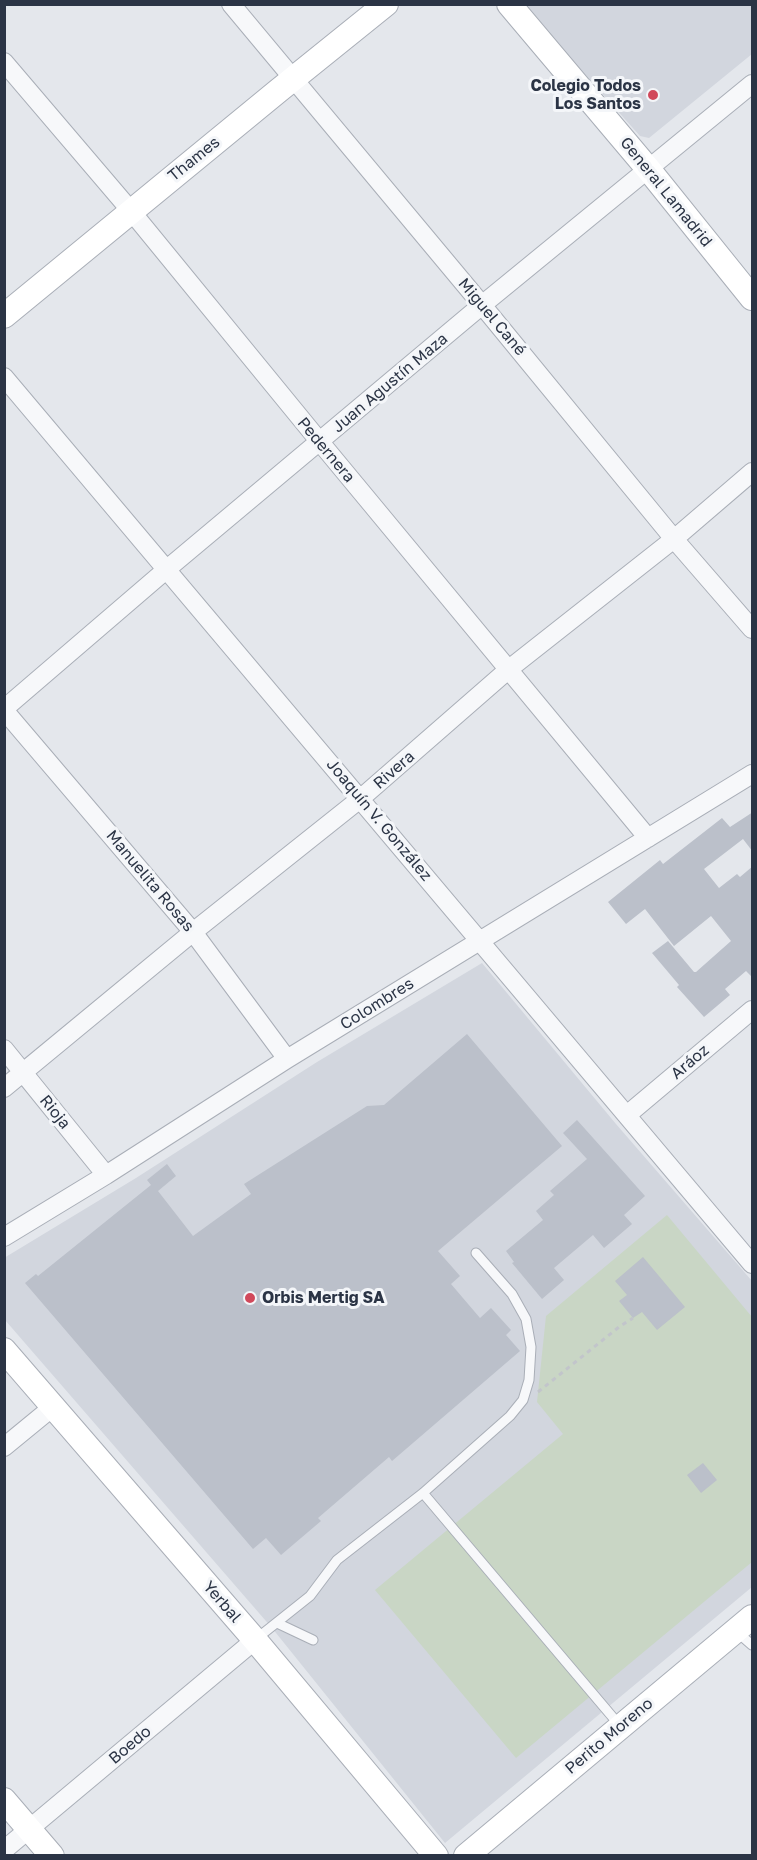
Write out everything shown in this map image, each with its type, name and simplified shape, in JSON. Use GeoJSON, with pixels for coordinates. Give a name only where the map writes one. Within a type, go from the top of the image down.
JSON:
{"type":"FeatureCollection","features":[{"type":"Feature","properties":{"kind":"street","name":"Miguel Cané"},"geometry":{"type":"LineString","coordinates":[[231,4],[674,540],[753,629]]}},
{"type":"Feature","properties":{"kind":"street","name":"Thames"},"geometry":{"type":"LineString","coordinates":[[4,316],[386,4]]}},
{"type":"Feature","properties":{"kind":"street","name":"General Lamadrid"},"geometry":{"type":"LineString","coordinates":[[509,4],[753,298]]}},
{"type":"Feature","properties":{"kind":"street","name":"Pedernera"},"geometry":{"type":"LineString","coordinates":[[4,62],[131,211],[648,838]]}},
{"type":"Feature","properties":{"kind":"street","name":"Juan Agustín Maza"},"geometry":{"type":"LineString","coordinates":[[4,709],[482,305],[753,84]]}},
{"type":"Feature","properties":{"kind":"street","name":"Joaquín V. González"},"geometry":{"type":"LineString","coordinates":[[4,377],[751,1260]]}},
{"type":"Feature","properties":{"kind":"street","name":"Rivera"},"geometry":{"type":"LineString","coordinates":[[4,1088],[192,932],[360,799],[509,669],[674,540],[753,472]]}},
{"type":"Feature","properties":{"kind":"street","name":"Manuelita Rosas"},"geometry":{"type":"LineString","coordinates":[[4,709],[192,932],[287,1059]]}},
{"type":"Feature","properties":{"kind":"street","name":"Colombres"},"geometry":{"type":"LineString","coordinates":[[4,1237],[106,1175],[287,1059],[753,774]]}},
{"type":"Feature","properties":{"kind":"street","name":"Aráoz"},"geometry":{"type":"LineString","coordinates":[[627,1115],[753,1010]]}},
{"type":"Feature","properties":{"kind":"street","name":"Rioja"},"geometry":{"type":"LineString","coordinates":[[4,1048],[106,1175]]}},
{"type":"Feature","properties":{"kind":"street","name":"Yerbal"},"geometry":{"type":"LineString","coordinates":[[4,1350],[255,1640],[436,1856]]}},
{"type":"Feature","properties":{"kind":"street"},"geometry":{"type":"LineString","coordinates":[[4,1447],[54,1406]]}},
{"type":"Feature","properties":{"kind":"street","name":"Perito Moreno"},"geometry":{"type":"LineString","coordinates":[[466,1856],[621,1727],[747,1631]]}},
{"type":"Feature","properties":{"kind":"street","name":"Boedo"},"geometry":{"type":"LineString","coordinates":[[4,1850],[255,1640]]}},
{"type":"Feature","properties":{"kind":"street"},"geometry":{"type":"LineString","coordinates":[[4,1800],[51,1856]]}},
{"type":"Feature","properties":{"kind":"lane"},"geometry":{"type":"LineString","coordinates":[[255,1640],[310,1596],[337,1560],[423,1493],[510,1416],[523,1400],[530,1380],[531,1347],[526,1319],[512,1294],[476,1254]]}},
{"type":"Feature","properties":{"kind":"lane"},"geometry":{"type":"LineString","coordinates":[[423,1493],[621,1727]]}},
{"type":"Feature","properties":{"kind":"lane"},"geometry":{"type":"LineString","coordinates":[[277,1623],[313,1640]]}},
{"type":"Feature","properties":{"kind":"path"},"geometry":{"type":"LineString","coordinates":[[523,1400],[537,1393],[633,1318]]}},
{"type":"Feature","properties":{"kind":"shaded area","name":"Colegio Todos Los Santos"},"geometry":{"type":"Polygon","coordinates":[[[523,5],[752,5],[752,54],[649,138],[640,136],[523,5]]]}},
{"type":"Feature","properties":{"kind":"shaded area"},"geometry":{"type":"Polygon","coordinates":[[[482,963],[616,1124],[752,1281],[752,1587],[445,1843],[272,1628],[5,1320],[4,1258],[136,1178],[317,1062],[482,963]]]}},
{"type":"Feature","properties":{"kind":"green space"},"geometry":{"type":"Polygon","coordinates":[[[667,1215],[752,1317],[752,1562],[516,1758],[375,1590],[563,1434],[537,1402],[546,1316],[667,1215]]]}},
{"type":"Feature","properties":{"kind":"building"},"geometry":{"type":"Polygon","coordinates":[[[753,812],[753,852],[743,839],[704,869],[719,888],[737,874],[740,877],[753,866],[753,978],[746,971],[725,989],[730,995],[704,1017],[677,987],[679,985],[652,953],[668,941],[696,972],[731,941],[711,916],[674,946],[645,909],[626,924],[608,902],[660,860],[663,864],[722,818],[730,827],[753,812]]]}},
{"type":"Feature","properties":{"kind":"building","name":"Orbis Mertig SA"},"geometry":{"type":"Polygon","coordinates":[[[467,1034],[562,1146],[438,1251],[460,1276],[451,1284],[480,1318],[491,1308],[511,1330],[506,1335],[520,1351],[392,1461],[389,1457],[318,1518],[321,1521],[281,1555],[266,1538],[253,1549],[25,1283],[36,1274],[38,1276],[151,1185],[147,1180],[167,1164],[176,1176],[158,1191],[193,1236],[251,1194],[244,1184],[367,1106],[384,1105],[467,1034]]]}},
{"type":"Feature","properties":{"kind":"building"},"geometry":{"type":"Polygon","coordinates":[[[577,1120],[645,1196],[624,1215],[632,1224],[604,1248],[593,1235],[554,1268],[564,1280],[542,1299],[512,1263],[514,1262],[506,1251],[543,1220],[536,1211],[554,1195],[550,1191],[587,1159],[563,1133],[577,1120]]]}},
{"type":"Feature","properties":{"kind":"building"},"geometry":{"type":"Polygon","coordinates":[[[643,1257],[685,1307],[657,1330],[642,1312],[633,1318],[619,1301],[627,1295],[615,1281],[643,1257]]]}},
{"type":"Feature","properties":{"kind":"building"},"geometry":{"type":"Polygon","coordinates":[[[703,1463],[717,1480],[701,1493],[687,1475],[703,1463]]]}},
{"type":"Feature","properties":{"kind":"place","name":"Colegio Todos Los Santos"},"geometry":{"type":"Point","coordinates":[653,95]}},
{"type":"Feature","properties":{"kind":"place","name":"Orbis Mertig SA"},"geometry":{"type":"Point","coordinates":[250,1298]}}]}
